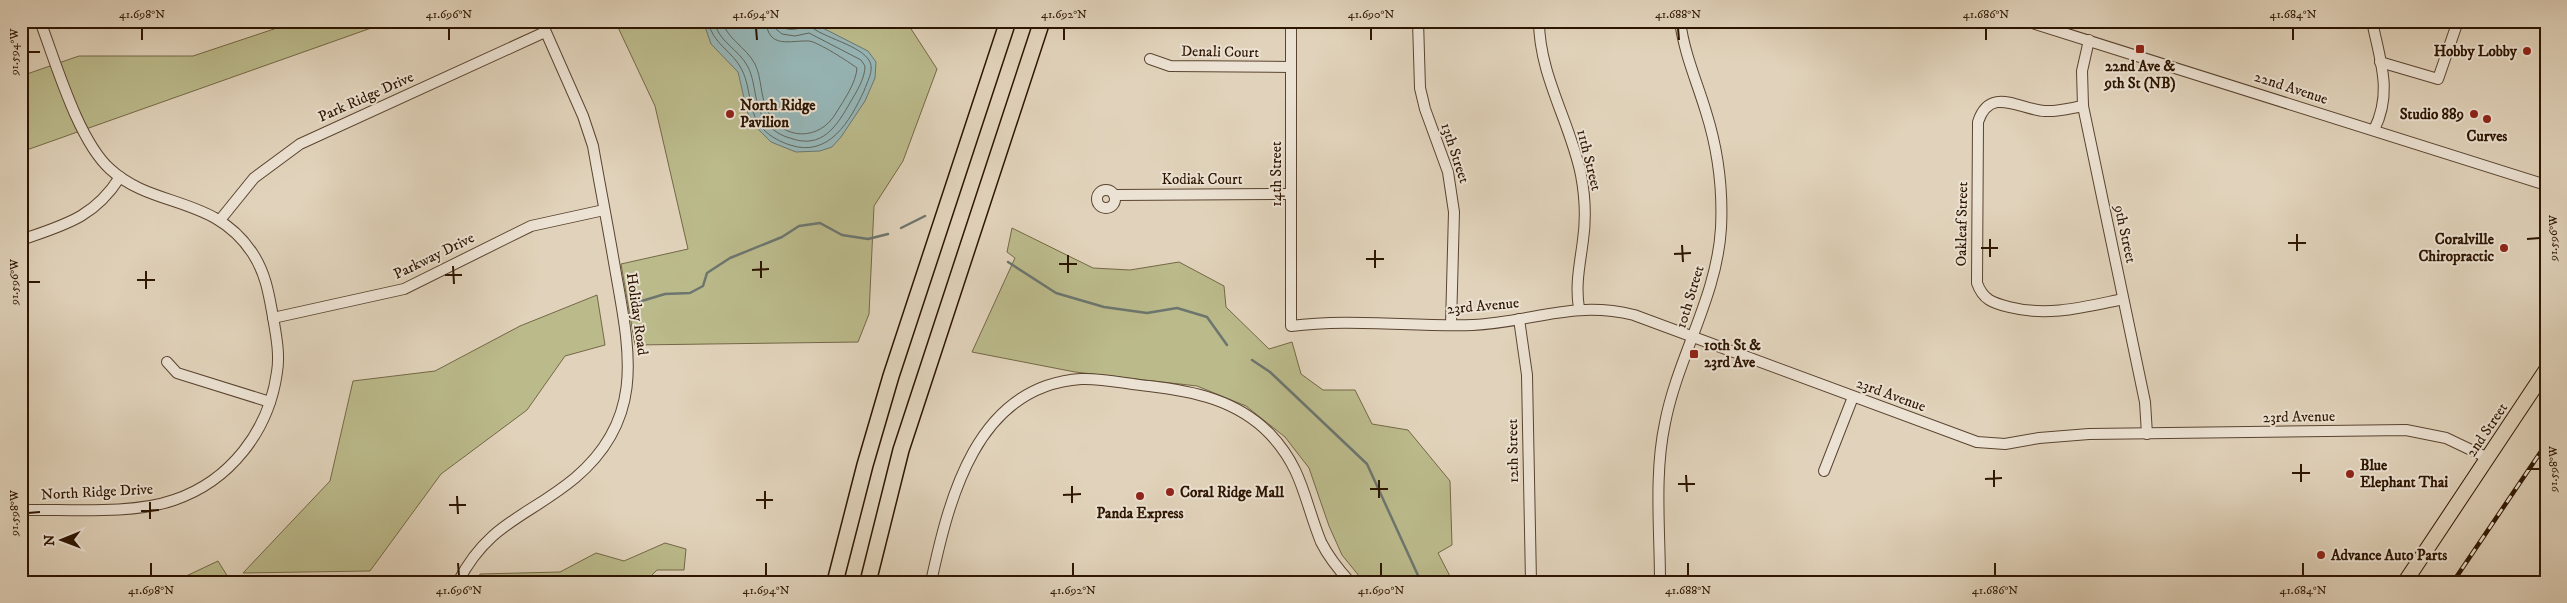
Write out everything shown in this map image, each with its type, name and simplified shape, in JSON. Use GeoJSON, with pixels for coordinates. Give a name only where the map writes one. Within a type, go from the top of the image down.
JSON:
{"type":"FeatureCollection","features":[{"type":"Feature","properties":{"kind":"highway"},"geometry":{"type":"LineString","coordinates":[[836,582],[865,465],[889,385],[1008,21]]}},
{"type":"Feature","properties":{"kind":"highway"},"geometry":{"type":"LineString","coordinates":[[868,582],[901,450],[1042,21]]}},
{"type":"Feature","properties":{"kind":"main road","name":"2nd Street"},"geometry":{"type":"LineString","coordinates":[[2405,582],[2546,370]]}},
{"type":"Feature","properties":{"kind":"street","name":"North Ridge Drive"},"geometry":{"type":"LineString","coordinates":[[21,510],[136,508],[158,505],[188,495],[218,477],[234,463],[256,435],[270,402],[278,363],[268,289],[253,253],[220,220],[195,207],[147,191],[120,178],[101,160],[85,136],[40,21]]}},
{"type":"Feature","properties":{"kind":"street","name":"Holiday Road"},"geometry":{"type":"LineString","coordinates":[[458,582],[476,552],[496,532],[567,484],[588,465],[610,436],[619,418],[625,399],[629,360],[590,133],[541,21]]}},
{"type":"Feature","properties":{"kind":"street","name":"14th Street"},"geometry":{"type":"LineString","coordinates":[[1291,21],[1291,326]]}},
{"type":"Feature","properties":{"kind":"street","name":"13th Street"},"geometry":{"type":"LineString","coordinates":[[1418,21],[1420,88],[1429,122],[1448,172],[1454,212],[1452,325]]}},
{"type":"Feature","properties":{"kind":"street","name":"11th Street"},"geometry":{"type":"LineString","coordinates":[[1539,21],[1540,47],[1576,155],[1584,197],[1583,240],[1576,287],[1579,308]]}},
{"type":"Feature","properties":{"kind":"street","name":"10th Street"},"geometry":{"type":"LineString","coordinates":[[1660,582],[1660,455],[1670,402],[1706,303],[1716,266],[1721,230],[1721,190],[1715,145],[1688,58],[1680,21]]}},
{"type":"Feature","properties":{"kind":"street","name":"22nd Avenue"},"geometry":{"type":"LineString","coordinates":[[2026,21],[2546,185]]}},
{"type":"Feature","properties":{"kind":"street"},"geometry":{"type":"LineString","coordinates":[[2372,21],[2385,93],[2380,118],[2374,130]]}},
{"type":"Feature","properties":{"kind":"street"},"geometry":{"type":"LineString","coordinates":[[2380,62],[2438,80],[2458,21]]}},
{"type":"Feature","properties":{"kind":"street","name":"Park Ridge Drive"},"geometry":{"type":"LineString","coordinates":[[220,220],[254,178],[300,144],[545,32]]}},
{"type":"Feature","properties":{"kind":"street","name":"9th Street"},"geometry":{"type":"LineString","coordinates":[[2089,40],[2082,72],[2083,106],[2144,402],[2147,434]]}},
{"type":"Feature","properties":{"kind":"street","name":"Denali Court"},"geometry":{"type":"LineString","coordinates":[[1150,59],[1170,66],[1291,67]]}},
{"type":"Feature","properties":{"kind":"street","name":"Oakleaf Street"},"geometry":{"type":"LineString","coordinates":[[2083,106],[2054,112],[2042,111],[2007,101],[1991,104],[1980,116],[1978,122],[1977,283],[1980,292],[1991,302],[2032,312],[2062,312],[2123,299]]}},
{"type":"Feature","properties":{"kind":"street"},"geometry":{"type":"LineString","coordinates":[[21,240],[80,218],[103,201],[120,178]]}},
{"type":"Feature","properties":{"kind":"street","name":"Kodiak Court"},"geometry":{"type":"LineString","coordinates":[[1114,195],[1291,194]]}},
{"type":"Feature","properties":{"kind":"street","name":"Parkway Drive"},"geometry":{"type":"LineString","coordinates":[[273,318],[404,290],[518,231],[552,220],[604,210]]}},
{"type":"Feature","properties":{"kind":"street","name":"23rd Avenue"},"geometry":{"type":"LineString","coordinates":[[1291,326],[1490,324],[1579,308],[1615,310],[1634,315],[1962,437],[1993,444],[2056,436],[2420,431],[2446,438],[2488,458]]}},
{"type":"Feature","properties":{"kind":"street","name":"12th Street"},"geometry":{"type":"LineString","coordinates":[[1518,319],[1527,376],[1531,582]]}},
{"type":"Feature","properties":{"kind":"street"},"geometry":{"type":"LineString","coordinates":[[167,362],[177,372],[270,402]]}},
{"type":"Feature","properties":{"kind":"street"},"geometry":{"type":"LineString","coordinates":[[931,582],[956,487],[977,445],[1004,413],[1019,402],[1047,387],[1082,379],[1198,393],[1256,421],[1279,444],[1297,471],[1322,543],[1350,582]]}},
{"type":"Feature","properties":{"kind":"street"},"geometry":{"type":"LineString","coordinates":[[1824,471],[1853,397]]}},
{"type":"Feature","properties":{"kind":"shaded area"},"geometry":{"type":"Polygon","coordinates":[[[298,21],[391,21],[21,152],[21,76],[79,56],[193,56],[298,21]]]}},
{"type":"Feature","properties":{"kind":"shaded area"},"geometry":{"type":"Polygon","coordinates":[[[615,21],[906,21],[937,69],[903,161],[874,206],[869,314],[858,342],[635,345],[621,264],[688,249],[655,106],[615,21]]]}},
{"type":"Feature","properties":{"kind":"shaded area"},"geometry":{"type":"Polygon","coordinates":[[[1012,228],[1093,268],[1130,270],[1179,262],[1224,286],[1226,307],[1269,349],[1292,342],[1301,374],[1323,390],[1355,390],[1372,424],[1408,430],[1450,481],[1452,545],[1438,553],[1453,582],[1364,582],[1342,555],[1329,526],[1309,468],[1285,437],[1246,406],[1197,386],[1075,372],[972,352],[1015,258],[1007,252],[1012,228]]]}},
{"type":"Feature","properties":{"kind":"shaded area"},"geometry":{"type":"Polygon","coordinates":[[[597,295],[605,345],[565,356],[527,410],[441,474],[370,571],[243,573],[330,481],[353,381],[435,371],[520,326],[597,295]]]}},
{"type":"Feature","properties":{"kind":"shaded area"},"geometry":{"type":"Polygon","coordinates":[[[665,543],[686,549],[684,570],[657,570],[645,582],[477,582],[480,574],[560,572],[596,553],[624,561],[665,543]]]}},
{"type":"Feature","properties":{"kind":"shaded area"},"geometry":{"type":"Polygon","coordinates":[[[218,561],[231,582],[21,582],[21,578],[182,578],[218,561]]]}},
{"type":"Feature","properties":{"kind":"water"},"geometry":{"type":"Polygon","coordinates":[[[703,21],[813,23],[868,51],[876,62],[875,78],[865,101],[832,147],[820,151],[796,152],[771,142],[753,124],[747,111],[738,72],[711,44],[703,21]]]}},
{"type":"Feature","properties":{"kind":"waterway"},"geometry":{"type":"LineString","coordinates":[[901,228],[925,216]]}},
{"type":"Feature","properties":{"kind":"waterway"},"geometry":{"type":"LineString","coordinates":[[635,303],[665,294],[690,293],[703,286],[707,273],[730,258],[782,237],[799,226],[820,223],[842,235],[868,239],[888,234]]}},
{"type":"Feature","properties":{"kind":"waterway"},"geometry":{"type":"LineString","coordinates":[[1008,262],[1056,293],[1104,307],[1147,313],[1177,308],[1207,317],[1227,345]]}},
{"type":"Feature","properties":{"kind":"waterway"},"geometry":{"type":"LineString","coordinates":[[1252,360],[1270,372],[1367,464],[1421,582]]}},
{"type":"Feature","properties":{"kind":"railway"},"geometry":{"type":"LineString","coordinates":[[2453,582],[2546,444]]}},
{"type":"Feature","properties":{"kind":"place","name":"22nd Ave & 9th St (NB)"},"geometry":{"type":"Point","coordinates":[2140,49]}},
{"type":"Feature","properties":{"kind":"place","name":"Hobby Lobby"},"geometry":{"type":"Point","coordinates":[2527,51]}},
{"type":"Feature","properties":{"kind":"place","name":"North Ridge Pavilion"},"geometry":{"type":"Point","coordinates":[730,114]}},
{"type":"Feature","properties":{"kind":"place","name":"Studio 889"},"geometry":{"type":"Point","coordinates":[2474,114]}},
{"type":"Feature","properties":{"kind":"place","name":"Curves"},"geometry":{"type":"Point","coordinates":[2487,119]}},
{"type":"Feature","properties":{"kind":"place","name":"Coralville Chiropractic"},"geometry":{"type":"Point","coordinates":[2504,248]}},
{"type":"Feature","properties":{"kind":"place","name":"10th St & 23rd Ave"},"geometry":{"type":"Point","coordinates":[1694,354]}},
{"type":"Feature","properties":{"kind":"place","name":"Blue Elephant Thai"},"geometry":{"type":"Point","coordinates":[2350,474]}},
{"type":"Feature","properties":{"kind":"place","name":"Coral Ridge Mall"},"geometry":{"type":"Point","coordinates":[1170,492]}},
{"type":"Feature","properties":{"kind":"place","name":"Panda Express"},"geometry":{"type":"Point","coordinates":[1140,496]}},
{"type":"Feature","properties":{"kind":"place","name":"Advance Auto Parts"},"geometry":{"type":"Point","coordinates":[2321,555]}}]}
